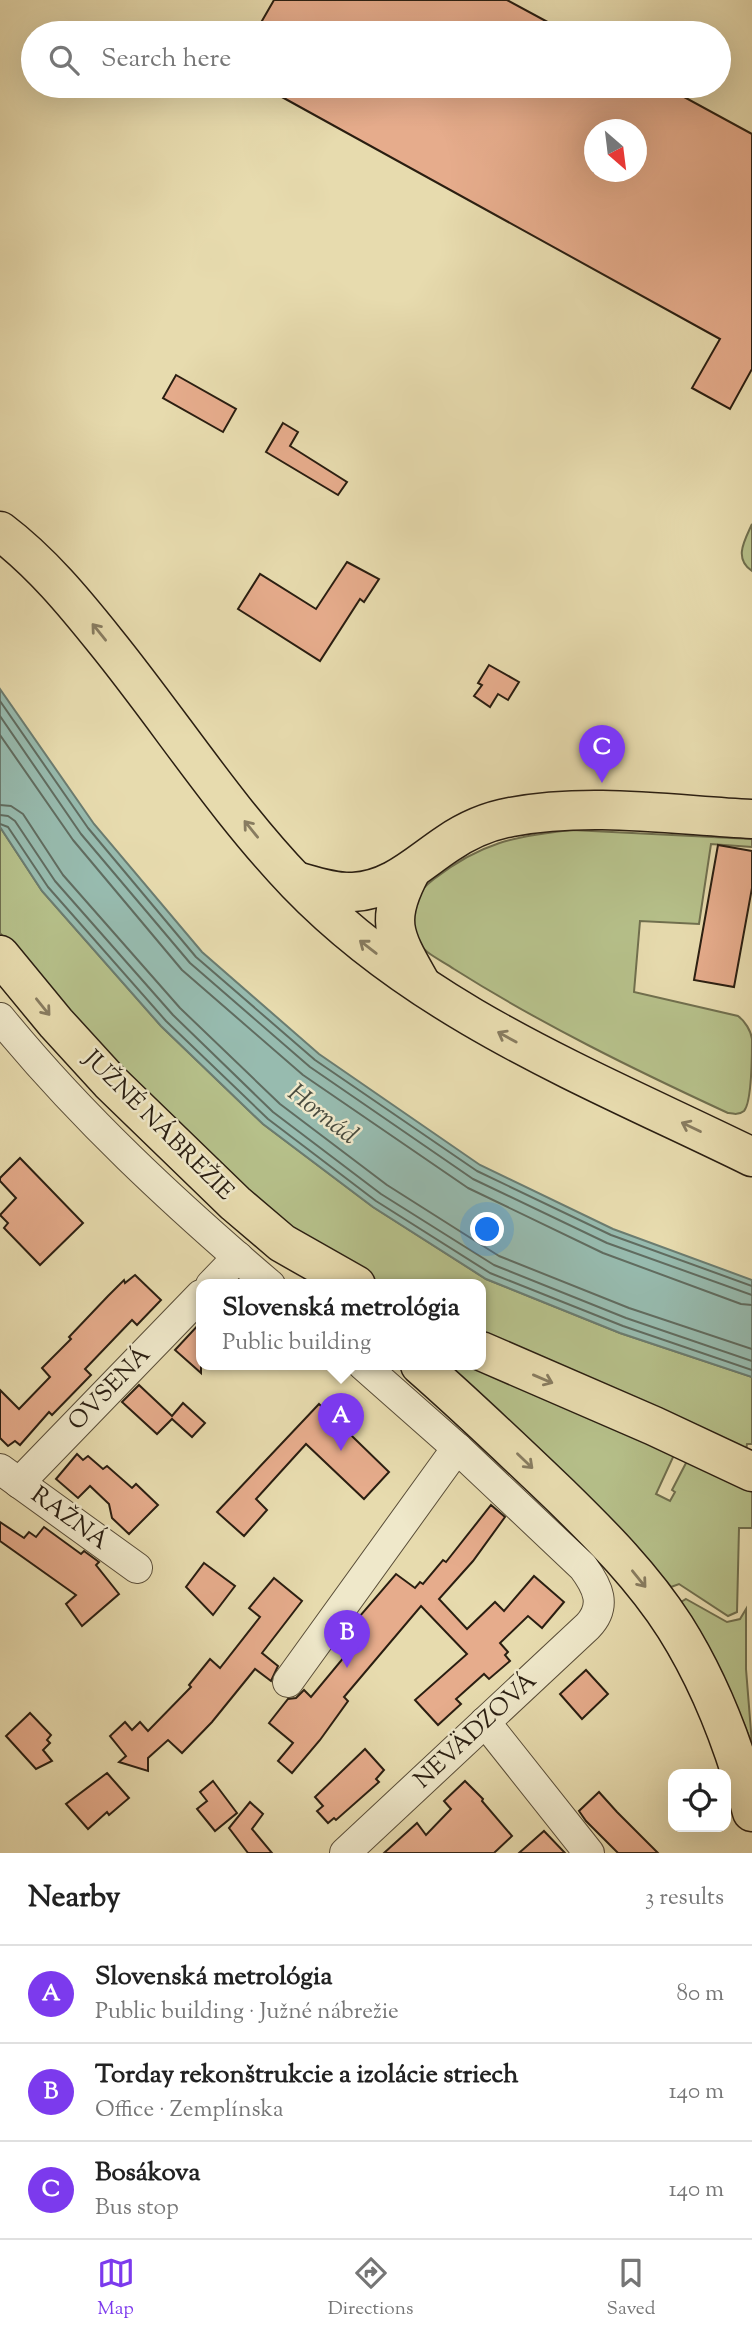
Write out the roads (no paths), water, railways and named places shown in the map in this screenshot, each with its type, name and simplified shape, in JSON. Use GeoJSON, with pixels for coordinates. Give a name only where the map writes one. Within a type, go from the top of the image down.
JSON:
{"type":"FeatureCollection","features":[{"type":"Feature","properties":{"kind":"main road"},"geometry":{"type":"LineString","coordinates":[[0,531],[36,563],[83,613],[224,796],[296,881],[362,944],[423,988],[528,1048],[752,1157]]}},
{"type":"Feature","properties":{"kind":"main road"},"geometry":{"type":"LineString","coordinates":[[296,881],[331,890],[368,890],[411,872],[449,842],[467,832],[508,817],[599,810],[752,819]]}},
{"type":"Feature","properties":{"kind":"main road"},"geometry":{"type":"LineString","coordinates":[[411,872],[398,895],[394,922],[404,953],[423,988]]}},
{"type":"Feature","properties":{"kind":"main road","name":"JUŽNÉ NÁBREŽIE"},"geometry":{"type":"LineString","coordinates":[[0,955],[56,1023],[110,1082],[169,1141],[321,1279]]}},
{"type":"Feature","properties":{"kind":"main road"},"geometry":{"type":"LineString","coordinates":[[282,1243],[345,1279]]}},
{"type":"Feature","properties":{"kind":"main road"},"geometry":{"type":"LineString","coordinates":[[486,1353],[752,1472]]}},
{"type":"Feature","properties":{"kind":"main road"},"geometry":{"type":"LineString","coordinates":[[426,1370],[494,1430],[594,1528],[643,1583],[686,1646],[722,1720],[752,1812]]}},
{"type":"Feature","properties":{"kind":"street","name":"JUŽNÉ NÁBREŽIE"},"geometry":{"type":"LineString","coordinates":[[0,1018],[121,1150],[263,1279]]}},
{"type":"Feature","properties":{"kind":"street"},"geometry":{"type":"LineString","coordinates":[[217,1279],[238,1257]]}},
{"type":"Feature","properties":{"kind":"street","name":"OVSENÁ"},"geometry":{"type":"LineString","coordinates":[[9,1476],[196,1300]]}},
{"type":"Feature","properties":{"kind":"street"},"geometry":{"type":"LineString","coordinates":[[288,1682],[457,1448],[369,1370]]}},
{"type":"Feature","properties":{"kind":"street","name":"NEVÄDZOVÁ"},"geometry":{"type":"LineString","coordinates":[[345,1853],[588,1626],[595,1619],[600,1605],[594,1581],[583,1567],[457,1448]]}},
{"type":"Feature","properties":{"kind":"street","name":"RAŽNÁ"},"geometry":{"type":"LineString","coordinates":[[9,1476],[137,1568]]}},
{"type":"Feature","properties":{"kind":"street"},"geometry":{"type":"LineString","coordinates":[[485,1722],[589,1853]]}},
{"type":"Feature","properties":{"kind":"water","name":"Hornád"},"geometry":{"type":"Polygon","coordinates":[[[0,689],[94,824],[202,952],[319,1054],[480,1165],[613,1229],[752,1280],[752,1377],[620,1333],[486,1279],[373,1207],[263,1124],[161,1026],[42,891],[0,827],[0,689]]]}},
{"type":"Feature","properties":{"kind":"place","name":"Bosákova"},"geometry":{"type":"Point","coordinates":[602,783]}},
{"type":"Feature","properties":{"kind":"place","name":"Slovenská metrológia"},"geometry":{"type":"Point","coordinates":[341,1451]}},
{"type":"Feature","properties":{"kind":"place","name":"Torday rekonštrukcie a izolácie striech"},"geometry":{"type":"Point","coordinates":[347,1668]}}]}
